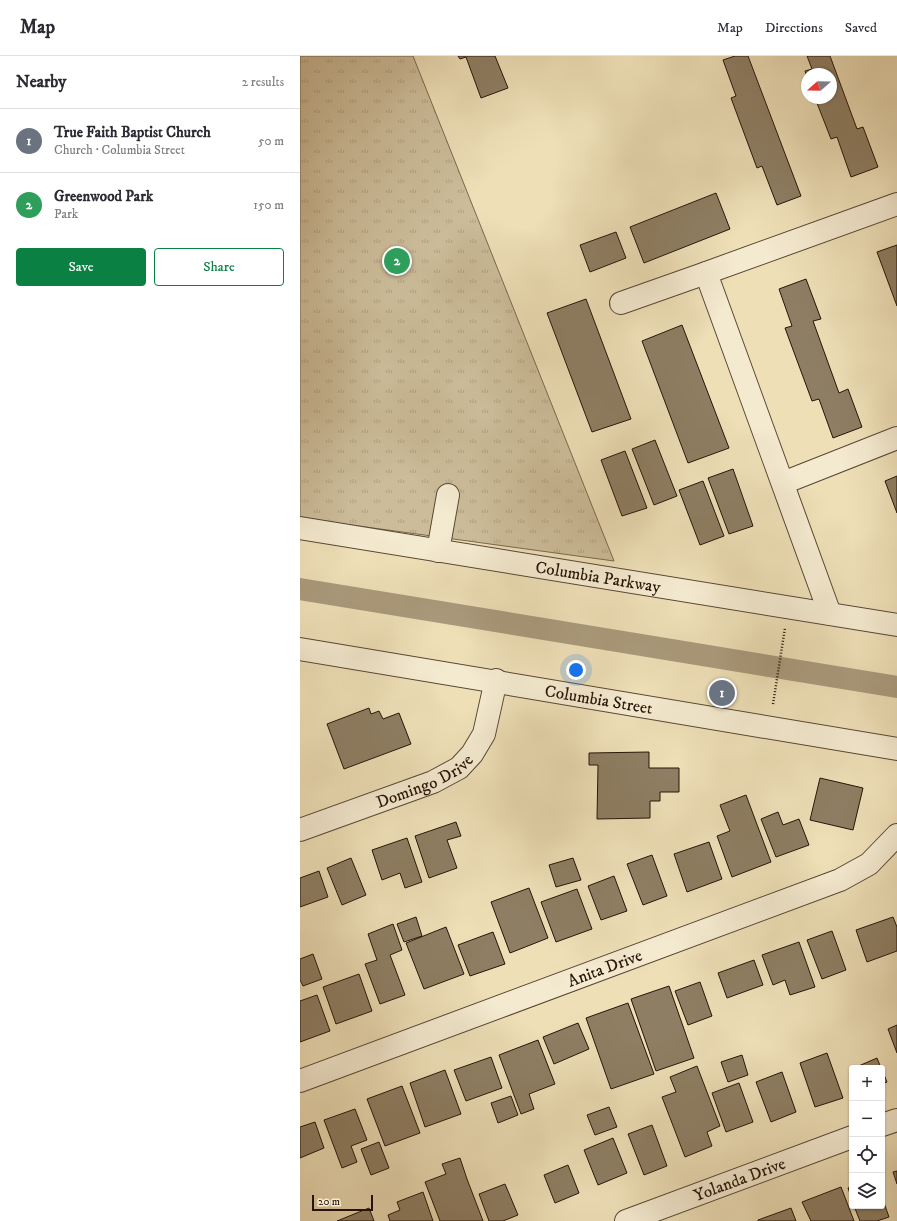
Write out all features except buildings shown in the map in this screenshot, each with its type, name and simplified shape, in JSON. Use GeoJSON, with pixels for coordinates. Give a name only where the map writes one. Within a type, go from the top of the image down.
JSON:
{"type":"FeatureCollection","features":[{"type":"Feature","properties":{"kind":"street"},"geometry":{"type":"LineString","coordinates":[[622,303],[897,204]]}},
{"type":"Feature","properties":{"kind":"street"},"geometry":{"type":"LineString","coordinates":[[706,273],[830,614]]}},
{"type":"Feature","properties":{"kind":"street"},"geometry":{"type":"LineString","coordinates":[[783,483],[897,438]]}},
{"type":"Feature","properties":{"kind":"street"},"geometry":{"type":"LineString","coordinates":[[438,551],[448,495]]}},
{"type":"Feature","properties":{"kind":"street","name":"Columbia Parkway"},"geometry":{"type":"LineString","coordinates":[[300,528],[897,625]]}},
{"type":"Feature","properties":{"kind":"street","name":"Columbia Street"},"geometry":{"type":"LineString","coordinates":[[300,648],[897,749]]}},
{"type":"Feature","properties":{"kind":"street","name":"Domingo Drive"},"geometry":{"type":"LineString","coordinates":[[300,830],[434,782],[459,768],[472,754],[484,734],[496,680]]}},
{"type":"Feature","properties":{"kind":"street","name":"Anita Drive"},"geometry":{"type":"LineString","coordinates":[[300,1081],[840,880],[869,864],[897,834]]}},
{"type":"Feature","properties":{"kind":"street"},"geometry":{"type":"LineString","coordinates":[[885,1124],[897,1120]]}},
{"type":"Feature","properties":{"kind":"street","name":"Yolanda Drive"},"geometry":{"type":"LineString","coordinates":[[626,1221],[849,1138]]}},
{"type":"Feature","properties":{"kind":"path"},"geometry":{"type":"LineString","coordinates":[[773,704],[785,632]]}},
{"type":"Feature","properties":{"kind":"green space"},"geometry":{"type":"Polygon","coordinates":[[[300,56],[413,56],[614,561],[300,518],[300,56]]]}},
{"type":"Feature","properties":{"kind":"waterway"},"geometry":{"type":"LineString","coordinates":[[300,589],[897,687]]}},
{"type":"Feature","properties":{"kind":"place","name":"Greenwood Park"},"geometry":{"type":"Point","coordinates":[397,261]}},
{"type":"Feature","properties":{"kind":"place","name":"True Faith Baptist Church"},"geometry":{"type":"Point","coordinates":[722,693]}}]}
